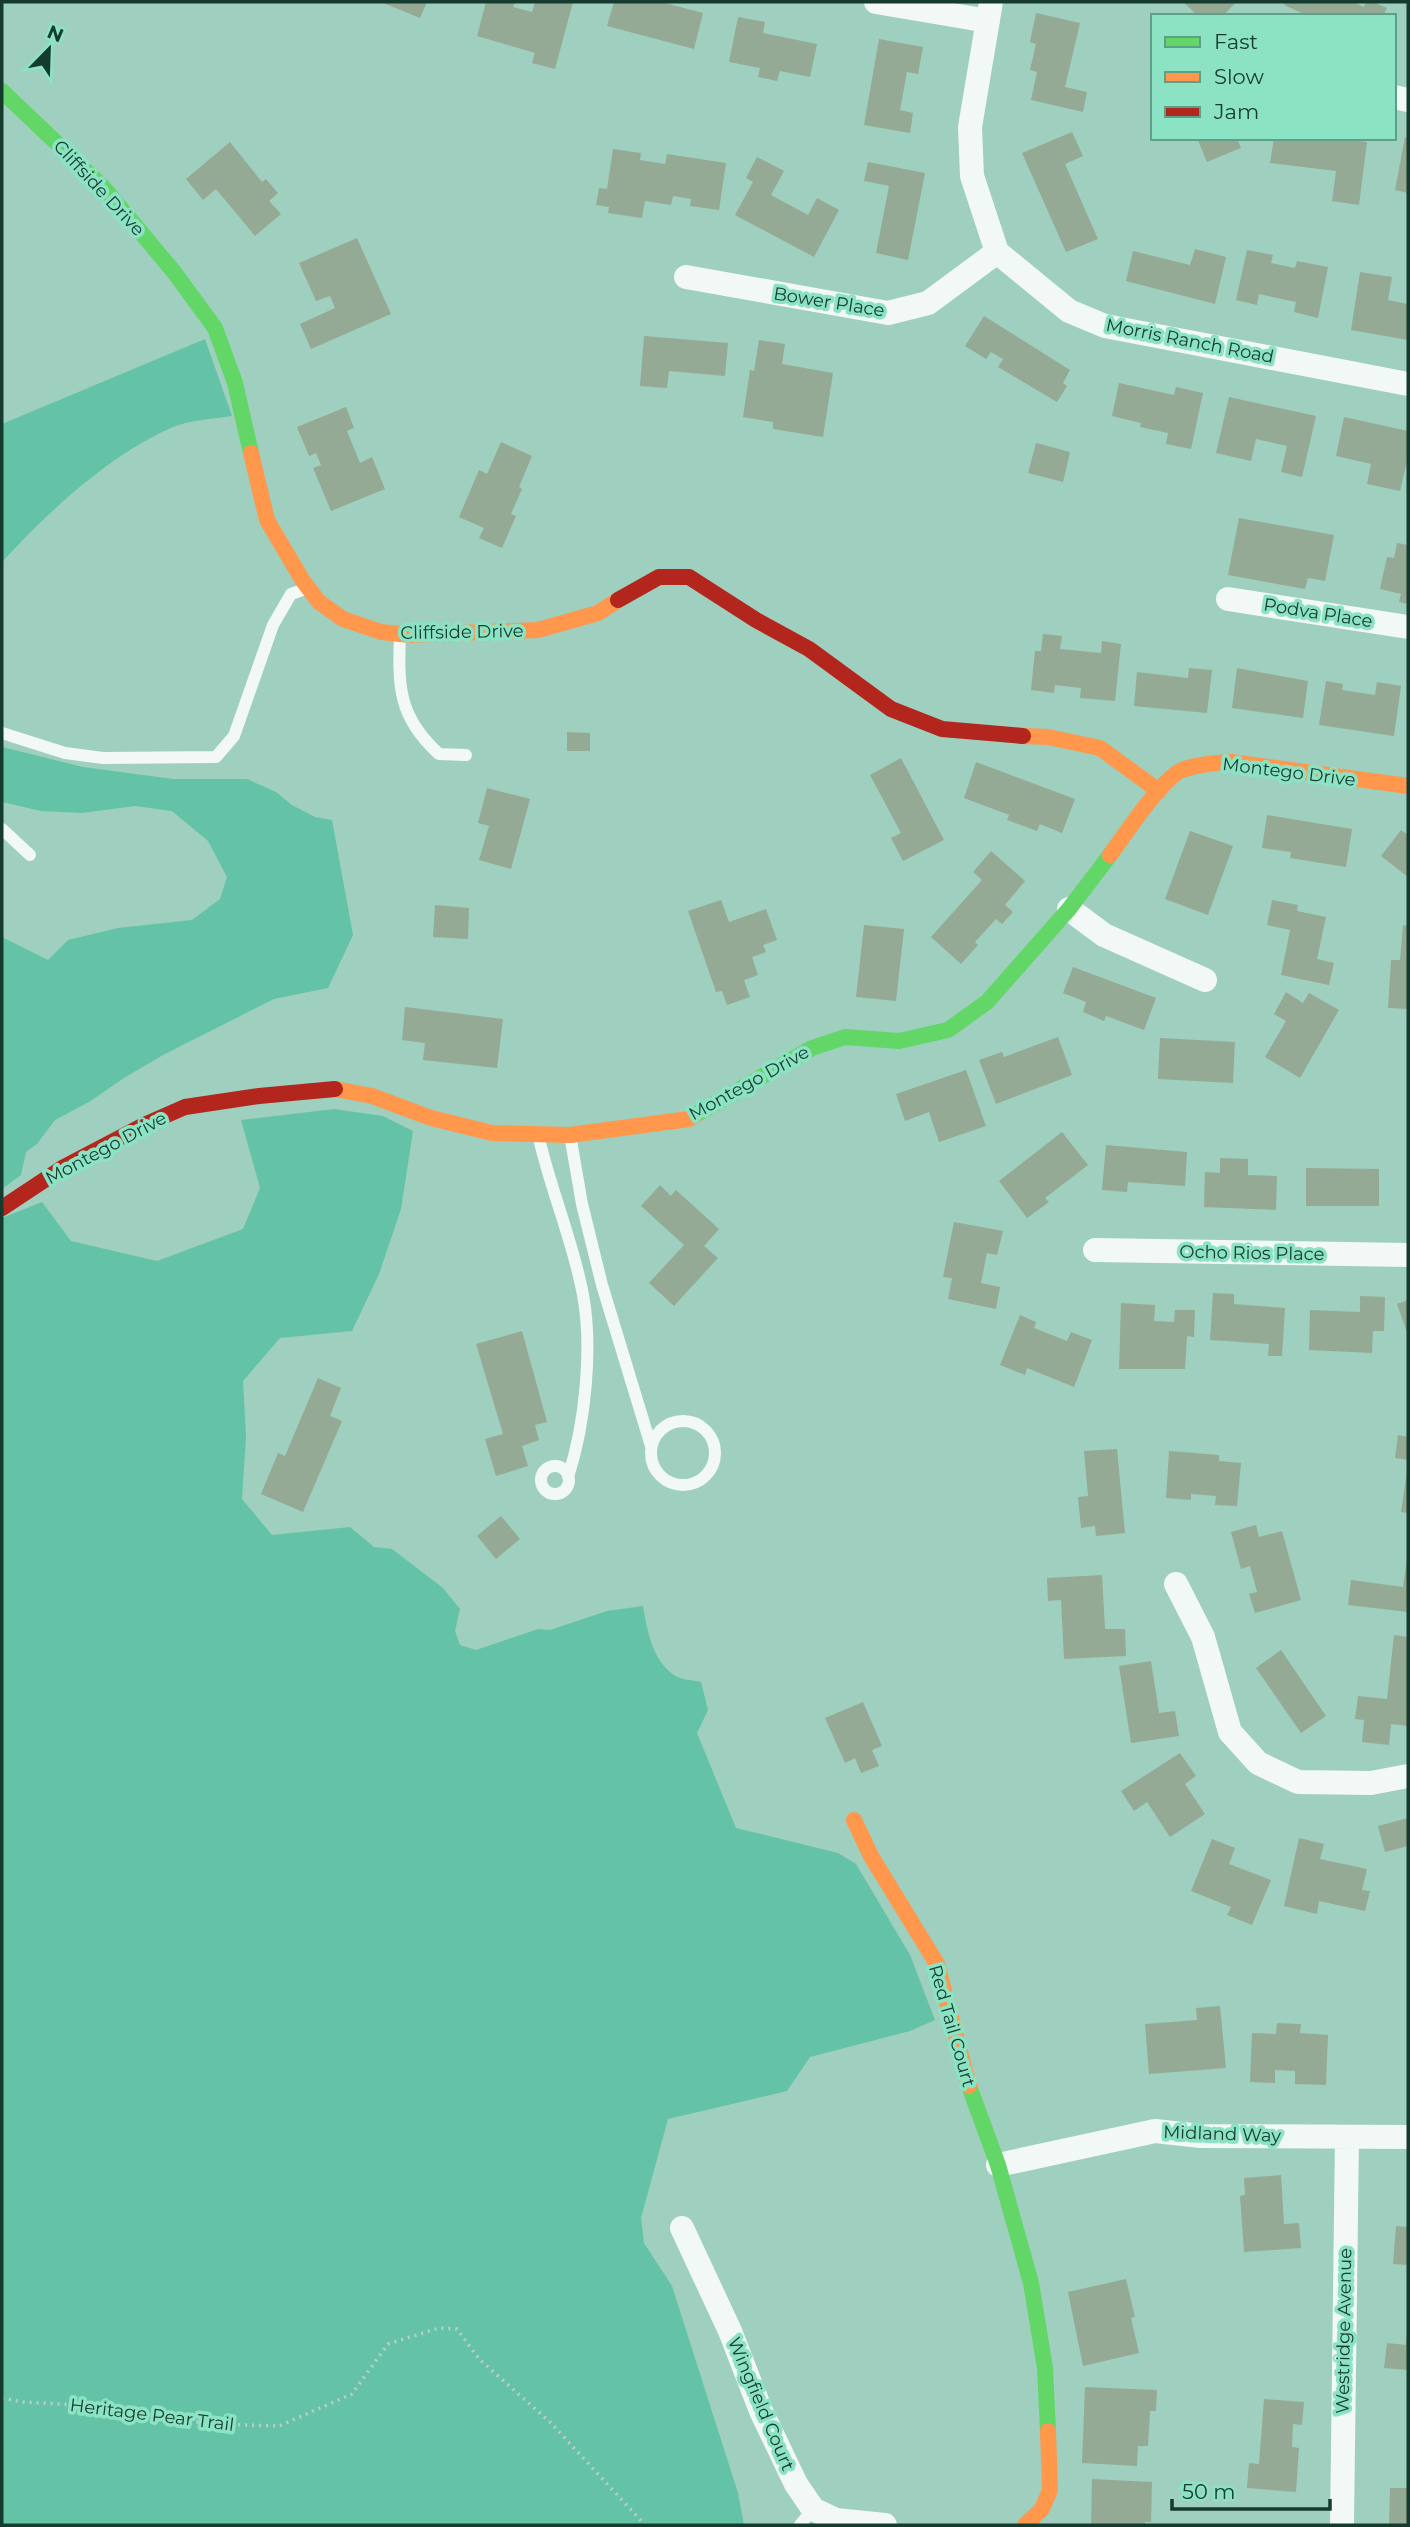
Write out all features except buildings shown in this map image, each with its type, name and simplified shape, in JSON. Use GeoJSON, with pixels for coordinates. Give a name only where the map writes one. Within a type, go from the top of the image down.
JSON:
{"type":"FeatureCollection","features":[{"type":"Feature","properties":{"kind":"street"},"geometry":{"type":"LineString","coordinates":[[876,2],[989,12],[970,127],[972,176],[997,252]]}},
{"type":"Feature","properties":{"kind":"street","name":"Cliffside Drive"},"geometry":{"type":"LineString","coordinates":[[2,91],[103,187],[174,272],[215,328],[235,383],[267,520],[319,602],[342,619],[381,632],[400,634],[538,631],[598,613],[636,588],[659,578],[689,578],[755,620],[809,649],[891,709],[942,729],[993,735],[1048,737],[1100,748],[1159,791]]}},
{"type":"Feature","properties":{"kind":"street","name":"Bower Place"},"geometry":{"type":"LineString","coordinates":[[686,277],[888,313],[928,303],[997,252]]}},
{"type":"Feature","properties":{"kind":"street","name":"Morris Ranch Road"},"geometry":{"type":"LineString","coordinates":[[997,252],[1069,311],[1105,326],[1408,384]]}},
{"type":"Feature","properties":{"kind":"street","name":"Podva Place"},"geometry":{"type":"LineString","coordinates":[[1228,599],[1408,627]]}},
{"type":"Feature","properties":{"kind":"street","name":"Montego Drive"},"geometry":{"type":"LineString","coordinates":[[2,1208],[64,1167],[155,1120],[186,1107],[259,1096],[336,1089],[372,1096],[432,1118],[492,1133],[570,1135],[689,1119],[812,1048],[845,1037],[899,1041],[948,1031],[987,1002],[1069,909],[1159,791],[1180,771],[1206,764],[1232,762],[1408,786]]}},
{"type":"Feature","properties":{"kind":"street"},"geometry":{"type":"LineString","coordinates":[[1069,909],[1104,935],[1205,980]]}},
{"type":"Feature","properties":{"kind":"street","name":"Ocho Rios Place"},"geometry":{"type":"LineString","coordinates":[[1095,1250],[1408,1255]]}},
{"type":"Feature","properties":{"kind":"street"},"geometry":{"type":"LineString","coordinates":[[1176,1584],[1203,1637],[1230,1732],[1258,1763],[1298,1782],[1371,1783],[1408,1776]]}},
{"type":"Feature","properties":{"kind":"street","name":"Red Tail Court"},"geometry":{"type":"LineString","coordinates":[[854,1820],[871,1856],[937,1964],[970,2090],[998,2165]]}},
{"type":"Feature","properties":{"kind":"street","name":"Midland Way"},"geometry":{"type":"LineString","coordinates":[[998,2165],[1155,2131],[1201,2136],[1408,2137]]}},
{"type":"Feature","properties":{"kind":"street","name":"Westridge Avenue"},"geometry":{"type":"LineString","coordinates":[[1342,2525],[1347,2137]]}},
{"type":"Feature","properties":{"kind":"street"},"geometry":{"type":"LineString","coordinates":[[998,2165],[1031,2283],[1045,2368],[1050,2490],[1042,2510],[1025,2525]]}},
{"type":"Feature","properties":{"kind":"street","name":"Wingfield Court"},"geometry":{"type":"LineString","coordinates":[[682,2228],[730,2331],[761,2411],[796,2484],[806,2517],[885,2525]]}},
{"type":"Feature","properties":{"kind":"lane"},"geometry":{"type":"LineString","coordinates":[[2,733],[65,754],[103,758],[216,757],[234,736],[273,625],[291,594],[308,587]]}},
{"type":"Feature","properties":{"kind":"lane"},"geometry":{"type":"LineString","coordinates":[[400,634],[398,682],[407,715],[439,754],[466,755]]}},
{"type":"Feature","properties":{"kind":"lane"},"geometry":{"type":"LineString","coordinates":[[2,829],[30,855]]}},
{"type":"Feature","properties":{"kind":"lane"},"geometry":{"type":"LineString","coordinates":[[538,1134],[584,1297],[588,1374],[568,1477]]}},
{"type":"Feature","properties":{"kind":"lane"},"geometry":{"type":"LineString","coordinates":[[570,1135],[582,1204],[602,1285],[651,1446],[654,1468],[671,1483],[682,1485],[703,1478],[715,1460],[712,1439],[698,1424],[689,1421],[669,1423],[661,1429],[651,1446]]}},
{"type":"Feature","properties":{"kind":"path","name":"Heritage Pear Trail"},"geometry":{"type":"LineString","coordinates":[[2,2398],[23,2402],[94,2406],[211,2424],[279,2426],[352,2394],[388,2344],[439,2328],[457,2329],[479,2359],[550,2422],[645,2525]]}},
{"type":"Feature","properties":{"kind":"green space"},"geometry":{"type":"Polygon","coordinates":[[[205,339],[232,416],[173,427],[126,452],[60,504],[2,562],[2,424],[205,339]]]}},
{"type":"Feature","properties":{"kind":"green space"},"geometry":{"type":"Polygon","coordinates":[[[2,747],[83,767],[173,779],[247,779],[276,792],[292,805],[315,817],[332,820],[353,935],[328,988],[274,999],[163,1055],[89,1102],[55,1120],[37,1144],[26,1152],[21,1175],[2,1189],[2,937],[48,960],[68,940],[118,928],[192,920],[220,899],[227,877],[208,841],[172,811],[135,806],[82,813],[41,811],[2,802],[2,747]]]}},
{"type":"Feature","properties":{"kind":"green space"},"geometry":{"type":"Polygon","coordinates":[[[334,1109],[383,1116],[413,1131],[401,1209],[379,1274],[352,1331],[280,1338],[243,1381],[246,1436],[242,1499],[272,1535],[350,1527],[374,1547],[392,1549],[443,1588],[460,1609],[455,1631],[460,1645],[476,1650],[538,1629],[550,1630],[607,1611],[643,1606],[649,1634],[660,1661],[677,1677],[701,1682],[708,1710],[697,1733],[736,1828],[838,1853],[856,1864],[910,1955],[935,2020],[910,2031],[810,2057],[787,2091],[668,2119],[641,2218],[644,2243],[672,2286],[738,2493],[744,2525],[2,2525],[2,1218],[42,1202],[71,1241],[157,1261],[243,1229],[260,1188],[241,1120],[334,1109]]]}},
{"type":"Feature","properties":{"kind":"traffic: fast"},"geometry":{"type":"LineString","coordinates":[[2,91],[103,187],[174,272],[215,328],[235,383],[251,453]]}},
{"type":"Feature","properties":{"kind":"traffic: fast"},"geometry":{"type":"LineString","coordinates":[[695,1115],[812,1048],[845,1037],[899,1041],[948,1030],[987,1002],[1069,909],[1110,855]]}},
{"type":"Feature","properties":{"kind":"traffic: fast"},"geometry":{"type":"LineString","coordinates":[[969,2086],[998,2165],[1031,2283],[1045,2368],[1048,2431]]}},
{"type":"Feature","properties":{"kind":"traffic: slow"},"geometry":{"type":"LineString","coordinates":[[251,453],[267,520],[303,581],[319,602],[343,619],[381,632],[410,635],[538,630],[598,613],[618,600]]}},
{"type":"Feature","properties":{"kind":"traffic: slow"},"geometry":{"type":"LineString","coordinates":[[1023,736],[1048,737],[1100,748],[1159,791]]}},
{"type":"Feature","properties":{"kind":"traffic: slow"},"geometry":{"type":"LineString","coordinates":[[1110,855],[1164,784],[1173,775],[1194,766],[1232,762],[1408,786]]}},
{"type":"Feature","properties":{"kind":"traffic: slow"},"geometry":{"type":"LineString","coordinates":[[335,1089],[372,1096],[431,1118],[492,1133],[570,1135],[689,1119],[695,1115]]}},
{"type":"Feature","properties":{"kind":"traffic: slow"},"geometry":{"type":"LineString","coordinates":[[854,1820],[871,1856],[937,1964],[969,2086]]}},
{"type":"Feature","properties":{"kind":"traffic: slow"},"geometry":{"type":"LineString","coordinates":[[1025,2525],[1042,2509],[1050,2490],[1048,2431]]}},
{"type":"Feature","properties":{"kind":"traffic: jam"},"geometry":{"type":"LineString","coordinates":[[618,600],[659,577],[689,577],[756,620],[809,649],[891,709],[942,729],[1023,736]]}},
{"type":"Feature","properties":{"kind":"traffic: jam"},"geometry":{"type":"LineString","coordinates":[[2,1208],[64,1167],[185,1107],[259,1096],[335,1089]]}}]}
